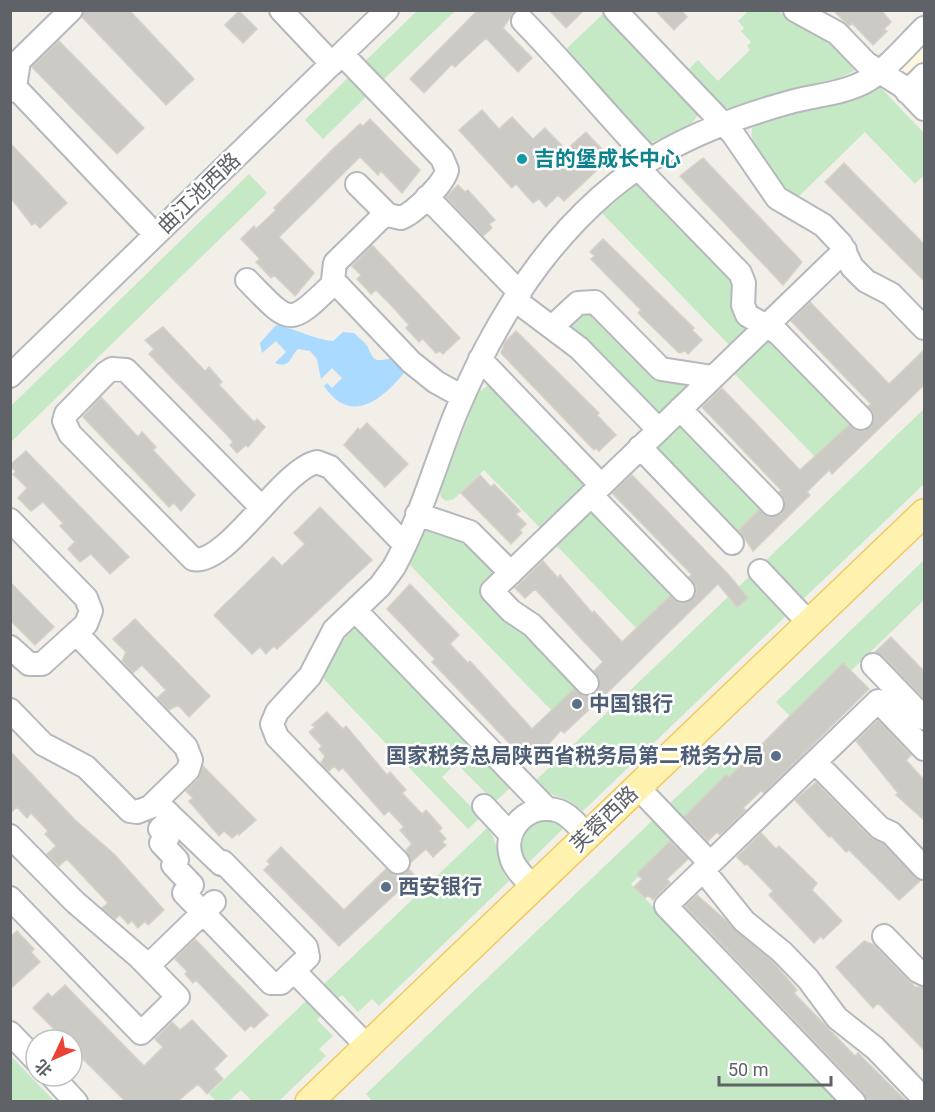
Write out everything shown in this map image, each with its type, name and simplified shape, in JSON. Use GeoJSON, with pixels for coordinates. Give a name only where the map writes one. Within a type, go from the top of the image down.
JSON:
{"type":"FeatureCollection","features":[{"type":"Feature","properties":{"kind":"main road","name":"芙蓉西路"},"geometry":{"type":"LineString","coordinates":[[309,1101],[809,623],[923,521]]}},
{"type":"Feature","properties":{"kind":"main road","name":"芙蓉西路"},"geometry":{"type":"LineString","coordinates":[[328,1101],[647,797],[923,521]]}},
{"type":"Feature","properties":{"kind":"street"},"geometry":{"type":"LineString","coordinates":[[71,10],[19,60],[13,89],[146,225]]}},
{"type":"Feature","properties":{"kind":"street"},"geometry":{"type":"LineString","coordinates":[[281,10],[446,164],[446,177],[405,217],[394,218],[386,213],[357,184]]}},
{"type":"Feature","properties":{"kind":"street","name":"曲江池西路"},"geometry":{"type":"LineString","coordinates":[[10,376],[332,57],[367,10]]}},
{"type":"Feature","properties":{"kind":"street","name":"曲江池西路"},"geometry":{"type":"LineString","coordinates":[[10,357],[146,225],[387,10]]}},
{"type":"Feature","properties":{"kind":"street"},"geometry":{"type":"LineString","coordinates":[[615,10],[724,124],[777,198],[823,225],[845,250],[852,267],[866,282],[891,294],[924,328]]}},
{"type":"Feature","properties":{"kind":"street"},"geometry":{"type":"LineString","coordinates":[[795,10],[837,33],[866,63],[908,92],[924,110]]}},
{"type":"Feature","properties":{"kind":"street"},"geometry":{"type":"LineString","coordinates":[[523,21],[566,65],[644,164],[740,273],[744,283],[743,305],[747,315],[778,333],[861,418]]}},
{"type":"Feature","properties":{"kind":"street"},"geometry":{"type":"LineString","coordinates":[[398,862],[277,737],[272,724],[277,712],[310,676],[334,630],[387,578],[405,545],[480,359],[517,296],[581,217],[644,164],[724,124],[769,108],[852,87],[879,72],[924,28]]}},
{"type":"Feature","properties":{"kind":"street"},"geometry":{"type":"LineString","coordinates":[[908,92],[924,75]]}},
{"type":"Feature","properties":{"kind":"street"},"geometry":{"type":"LineString","coordinates":[[427,197],[517,296],[579,348],[659,430]]}},
{"type":"Feature","properties":{"kind":"street"},"geometry":{"type":"LineString","coordinates":[[386,213],[335,263],[332,273],[335,282],[411,362],[436,382],[463,397]]}},
{"type":"Feature","properties":{"kind":"street"},"geometry":{"type":"LineString","coordinates":[[587,682],[532,625],[510,611],[492,591],[845,250]]}},
{"type":"Feature","properties":{"kind":"street"},"geometry":{"type":"LineString","coordinates":[[247,280],[281,314],[291,317],[304,312],[335,282]]}},
{"type":"Feature","properties":{"kind":"street"},"geometry":{"type":"LineString","coordinates":[[553,326],[578,303],[595,302],[661,369],[713,377]]}},
{"type":"Feature","properties":{"kind":"street"},"geometry":{"type":"LineString","coordinates":[[480,359],[683,590]]}},
{"type":"Feature","properties":{"kind":"street"},"geometry":{"type":"LineString","coordinates":[[262,508],[126,370],[119,368],[106,373],[66,414],[64,421],[69,434],[193,559],[199,561],[212,556],[262,508],[304,467],[317,462],[324,463],[405,545]]}},
{"type":"Feature","properties":{"kind":"street"},"geometry":{"type":"LineString","coordinates":[[680,409],[772,504]]}},
{"type":"Feature","properties":{"kind":"street"},"geometry":{"type":"LineString","coordinates":[[640,447],[732,543]]}},
{"type":"Feature","properties":{"kind":"street"},"geometry":{"type":"LineString","coordinates":[[417,514],[470,532],[511,573]]}},
{"type":"Feature","properties":{"kind":"street"},"geometry":{"type":"LineString","coordinates":[[10,520],[90,603],[90,618],[42,664],[28,664],[10,647]]}},
{"type":"Feature","properties":{"kind":"street"},"geometry":{"type":"LineString","coordinates":[[760,571],[809,623]]}},
{"type":"Feature","properties":{"kind":"street"},"geometry":{"type":"LineString","coordinates":[[355,610],[546,808]]}},
{"type":"Feature","properties":{"kind":"street"},"geometry":{"type":"LineString","coordinates":[[12,714],[43,744],[86,767],[130,811],[144,811],[188,770],[190,753],[76,633]]}},
{"type":"Feature","properties":{"kind":"street"},"geometry":{"type":"LineString","coordinates":[[873,665],[924,718]]}},
{"type":"Feature","properties":{"kind":"street"},"geometry":{"type":"LineString","coordinates":[[854,1101],[666,906],[878,701],[924,749]]}},
{"type":"Feature","properties":{"kind":"street"},"geometry":{"type":"LineString","coordinates":[[815,762],[879,828],[891,833],[924,868]]}},
{"type":"Feature","properties":{"kind":"street"},"geometry":{"type":"LineString","coordinates":[[647,797],[707,866],[744,921],[782,951],[808,979],[837,1018],[875,1048],[924,1099]]}},
{"type":"Feature","properties":{"kind":"street"},"geometry":{"type":"LineString","coordinates":[[156,801],[221,864],[223,862],[306,947],[308,957],[281,983],[271,983],[209,907],[184,893],[192,885],[172,865],[177,860],[161,843],[168,837],[160,829],[172,817]]}},
{"type":"Feature","properties":{"kind":"street"},"geometry":{"type":"LineString","coordinates":[[484,806],[510,834]]}},
{"type":"Feature","properties":{"kind":"street"},"geometry":{"type":"LineString","coordinates":[[533,886],[511,859],[508,845],[510,834],[520,819],[532,811],[546,808],[561,812],[587,835]]}},
{"type":"Feature","properties":{"kind":"street"},"geometry":{"type":"LineString","coordinates":[[10,836],[75,902],[148,966],[178,996],[141,1033],[10,898]]}},
{"type":"Feature","properties":{"kind":"street"},"geometry":{"type":"LineString","coordinates":[[148,966],[209,907]]}},
{"type":"Feature","properties":{"kind":"street"},"geometry":{"type":"LineString","coordinates":[[884,936],[918,971],[924,974]]}},
{"type":"Feature","properties":{"kind":"street"},"geometry":{"type":"LineString","coordinates":[[294,971],[367,1046]]}},
{"type":"Feature","properties":{"kind":"street"},"geometry":{"type":"LineString","coordinates":[[10,1033],[24,1048]]}},
{"type":"Feature","properties":{"kind":"street"},"geometry":{"type":"LineString","coordinates":[[64,1088],[76,1101]]}},
{"type":"Feature","properties":{"kind":"shaded area"},"geometry":{"type":"Polygon","coordinates":[[[924,43],[924,120],[886,80],[924,43]]]}},
{"type":"Feature","properties":{"kind":"green space"},"geometry":{"type":"Polygon","coordinates":[[[749,10],[778,11],[792,21],[828,38],[854,66],[854,71],[837,79],[778,92],[729,108],[723,107],[687,71],[698,60],[718,81],[750,50],[747,46],[751,42],[741,31],[744,28],[738,21],[749,10]]]}},
{"type":"Feature","properties":{"kind":"green space"},"geometry":{"type":"Polygon","coordinates":[[[417,11],[455,11],[380,83],[362,64],[417,11]]]}},
{"type":"Feature","properties":{"kind":"green space"},"geometry":{"type":"Polygon","coordinates":[[[606,11],[699,114],[691,124],[649,144],[562,53],[606,11]]]}},
{"type":"Feature","properties":{"kind":"green space"},"geometry":{"type":"Polygon","coordinates":[[[353,73],[372,91],[323,139],[305,120],[353,73]]]}},
{"type":"Feature","properties":{"kind":"green space"},"geometry":{"type":"Polygon","coordinates":[[[880,87],[924,133],[924,175],[915,184],[865,132],[796,199],[775,177],[760,156],[752,137],[752,129],[776,117],[849,100],[880,87]]]}},
{"type":"Feature","properties":{"kind":"green space"},"geometry":{"type":"Polygon","coordinates":[[[249,174],[267,193],[11,442],[11,406],[249,174]]]}},
{"type":"Feature","properties":{"kind":"green space"},"geometry":{"type":"Polygon","coordinates":[[[642,180],[737,278],[749,331],[733,349],[602,213],[642,180]]]}},
{"type":"Feature","properties":{"kind":"green space"},"geometry":{"type":"Polygon","coordinates":[[[583,307],[693,382],[660,416],[582,342],[566,323],[583,307]]]}},
{"type":"Feature","properties":{"kind":"green space"},"geometry":{"type":"Polygon","coordinates":[[[769,337],[857,423],[818,460],[730,369],[769,337]]]}},
{"type":"Feature","properties":{"kind":"green space"},"geometry":{"type":"Polygon","coordinates":[[[488,385],[492,385],[587,485],[544,532],[484,470],[454,499],[446,501],[441,497],[440,490],[478,393],[488,385]]]}},
{"type":"Feature","properties":{"kind":"green space"},"geometry":{"type":"Polygon","coordinates":[[[924,409],[924,484],[801,601],[764,562],[924,409]]]}},
{"type":"Feature","properties":{"kind":"green space"},"geometry":{"type":"Polygon","coordinates":[[[682,424],[767,509],[736,539],[654,445],[669,428],[682,424]]]}},
{"type":"Feature","properties":{"kind":"green space"},"geometry":{"type":"Polygon","coordinates":[[[591,509],[679,595],[640,632],[552,541],[591,509]]]}},
{"type":"Feature","properties":{"kind":"green space"},"geometry":{"type":"Polygon","coordinates":[[[426,528],[464,536],[494,567],[494,576],[583,687],[555,714],[410,565],[426,528]]]}},
{"type":"Feature","properties":{"kind":"green space"},"geometry":{"type":"Polygon","coordinates":[[[924,560],[924,600],[690,827],[669,804],[732,745],[747,760],[791,717],[776,702],[924,560]]]}},
{"type":"Feature","properties":{"kind":"green space"},"geometry":{"type":"Polygon","coordinates":[[[752,574],[789,613],[583,811],[570,801],[530,786],[752,574]]]}},
{"type":"Feature","properties":{"kind":"green space"},"geometry":{"type":"Polygon","coordinates":[[[359,624],[514,784],[495,802],[456,763],[442,777],[481,817],[468,829],[323,678],[339,644],[359,624]]]}},
{"type":"Feature","properties":{"kind":"green space"},"geometry":{"type":"Polygon","coordinates":[[[546,817],[567,825],[525,866],[517,848],[519,835],[530,825],[546,817]]]}},
{"type":"Feature","properties":{"kind":"green space"},"geometry":{"type":"Polygon","coordinates":[[[654,819],[675,841],[631,884],[841,1101],[373,1102],[366,1094],[654,819]]]}},
{"type":"Feature","properties":{"kind":"green space"},"geometry":{"type":"Polygon","coordinates":[[[487,828],[494,840],[502,868],[509,881],[379,1006],[372,999],[358,1012],[342,995],[337,999],[323,985],[487,828]]]}},
{"type":"Feature","properties":{"kind":"green space"},"geometry":{"type":"Polygon","coordinates":[[[307,1000],[321,1015],[317,1020],[333,1036],[319,1049],[326,1056],[279,1101],[252,1101],[241,1090],[229,1101],[216,1101],[209,1094],[307,1000]]]}},
{"type":"Feature","properties":{"kind":"green space"},"geometry":{"type":"Polygon","coordinates":[[[11,1056],[24,1070],[24,1088],[42,1088],[54,1101],[11,1101],[11,1056]]]}},
{"type":"Feature","properties":{"kind":"water"},"geometry":{"type":"Polygon","coordinates":[[[276,325],[333,341],[343,332],[354,333],[367,345],[376,360],[393,358],[405,370],[404,373],[375,400],[365,405],[344,404],[334,398],[324,386],[327,383],[332,388],[342,378],[332,368],[321,379],[317,359],[310,351],[298,349],[284,364],[275,363],[286,352],[276,341],[262,353],[260,343],[276,325]]]}},
{"type":"Feature","properties":{"kind":"building"},"geometry":{"type":"Polygon","coordinates":[[[84,10],[129,10],[194,79],[166,105],[82,17],[84,10]]]}},
{"type":"Feature","properties":{"kind":"building"},"geometry":{"type":"Polygon","coordinates":[[[478,10],[515,10],[503,28],[532,58],[518,72],[486,38],[455,67],[452,64],[424,93],[410,79],[478,10]]]}},
{"type":"Feature","properties":{"kind":"building"},"geometry":{"type":"Polygon","coordinates":[[[549,10],[584,10],[566,28],[549,10]]]}},
{"type":"Feature","properties":{"kind":"building"},"geometry":{"type":"Polygon","coordinates":[[[655,10],[681,10],[687,17],[674,30],[655,10]]]}},
{"type":"Feature","properties":{"kind":"building"},"geometry":{"type":"Polygon","coordinates":[[[833,10],[881,10],[891,22],[884,29],[887,31],[873,45],[852,23],[849,26],[833,10]]]}},
{"type":"Feature","properties":{"kind":"building"},"geometry":{"type":"Polygon","coordinates":[[[239,11],[257,29],[243,43],[225,25],[239,11]]]}},
{"type":"Feature","properties":{"kind":"building"},"geometry":{"type":"Polygon","coordinates":[[[59,41],[144,128],[117,154],[32,67],[59,41]]]}},
{"type":"Feature","properties":{"kind":"building","name":"吉的堡成长中心"},"geometry":{"type":"Polygon","coordinates":[[[482,110],[499,129],[512,117],[533,139],[545,128],[566,150],[586,132],[610,158],[564,201],[558,195],[546,207],[539,199],[533,203],[516,184],[512,188],[459,130],[482,110]]]}},
{"type":"Feature","properties":{"kind":"building"},"geometry":{"type":"Polygon","coordinates":[[[370,119],[420,170],[402,193],[381,171],[378,175],[360,157],[279,237],[314,273],[295,296],[274,275],[271,278],[256,262],[260,259],[241,239],[254,226],[256,229],[276,210],[274,208],[334,148],[360,124],[363,126],[370,119]]]}},
{"type":"Feature","properties":{"kind":"building"},"geometry":{"type":"Polygon","coordinates":[[[10,143],[67,203],[40,228],[35,223],[32,225],[10,197],[10,143]]]}},
{"type":"Feature","properties":{"kind":"building"},"geometry":{"type":"Polygon","coordinates":[[[703,158],[802,262],[783,285],[680,176],[703,158]]]}},
{"type":"Feature","properties":{"kind":"building"},"geometry":{"type":"Polygon","coordinates":[[[844,163],[924,244],[924,281],[825,182],[844,163]]]}},
{"type":"Feature","properties":{"kind":"building"},"geometry":{"type":"Polygon","coordinates":[[[458,185],[465,192],[468,190],[495,220],[489,224],[492,228],[483,236],[446,197],[458,185]]]}},
{"type":"Feature","properties":{"kind":"building"},"geometry":{"type":"Polygon","coordinates":[[[603,239],[694,328],[692,330],[702,340],[688,354],[685,351],[679,353],[638,313],[641,310],[591,259],[595,256],[590,252],[603,239]]]}},
{"type":"Feature","properties":{"kind":"building"},"geometry":{"type":"Polygon","coordinates":[[[372,245],[460,338],[443,354],[440,351],[436,353],[423,339],[419,342],[406,328],[409,325],[389,303],[376,290],[371,294],[357,279],[361,275],[352,266],[372,245]]]}},
{"type":"Feature","properties":{"kind":"building"},"geometry":{"type":"Polygon","coordinates":[[[810,302],[889,384],[924,350],[924,385],[832,474],[829,470],[807,492],[810,495],[753,551],[739,530],[759,510],[769,517],[781,514],[785,500],[779,492],[781,490],[702,407],[722,388],[800,470],[849,425],[857,431],[864,431],[874,421],[874,414],[868,406],[871,404],[791,321],[810,302]]]}},
{"type":"Feature","properties":{"kind":"building"},"geometry":{"type":"Polygon","coordinates":[[[163,327],[205,371],[209,367],[222,382],[219,385],[254,422],[257,419],[265,427],[248,447],[246,445],[237,453],[230,445],[233,442],[226,434],[149,354],[154,349],[145,340],[163,327]]]}},
{"type":"Feature","properties":{"kind":"building"},"geometry":{"type":"Polygon","coordinates":[[[516,331],[599,413],[597,415],[616,435],[599,451],[596,448],[594,450],[501,353],[505,342],[516,331]]]}},
{"type":"Feature","properties":{"kind":"building"},"geometry":{"type":"Polygon","coordinates":[[[101,397],[138,437],[142,432],[156,447],[153,450],[195,495],[181,511],[174,503],[169,507],[83,417],[101,397]]]}},
{"type":"Feature","properties":{"kind":"building"},"geometry":{"type":"Polygon","coordinates":[[[367,423],[408,464],[385,487],[344,445],[358,428],[360,430],[367,423]]]}},
{"type":"Feature","properties":{"kind":"building"},"geometry":{"type":"Polygon","coordinates":[[[26,451],[129,557],[110,574],[91,554],[80,562],[68,549],[75,542],[60,526],[63,523],[43,502],[31,511],[18,498],[27,488],[13,474],[16,472],[10,465],[26,451]]]}},
{"type":"Feature","properties":{"kind":"building"},"geometry":{"type":"Polygon","coordinates":[[[480,475],[491,487],[494,484],[520,511],[516,514],[526,524],[520,530],[522,533],[511,544],[461,493],[480,475]]]}},
{"type":"Feature","properties":{"kind":"building"},"geometry":{"type":"Polygon","coordinates":[[[632,475],[728,574],[748,598],[737,607],[718,584],[564,733],[561,730],[530,765],[432,662],[435,659],[387,609],[410,584],[459,635],[450,644],[468,663],[470,661],[532,729],[574,689],[584,696],[596,693],[600,680],[594,671],[603,662],[535,589],[525,598],[515,588],[543,561],[558,578],[560,575],[592,613],[594,611],[622,642],[670,596],[679,603],[686,603],[696,594],[696,586],[689,577],[692,575],[612,493],[632,475]]]}},
{"type":"Feature","properties":{"kind":"building"},"geometry":{"type":"Polygon","coordinates":[[[320,507],[372,560],[277,649],[274,646],[266,654],[260,647],[252,654],[214,615],[273,557],[282,566],[305,544],[294,533],[320,507]]]}},
{"type":"Feature","properties":{"kind":"building"},"geometry":{"type":"Polygon","coordinates":[[[10,582],[54,627],[35,645],[10,620],[10,582]]]}},
{"type":"Feature","properties":{"kind":"building"},"geometry":{"type":"Polygon","coordinates":[[[135,619],[210,696],[189,717],[178,705],[169,710],[157,698],[166,690],[142,665],[133,673],[122,661],[126,652],[113,639],[135,619]]]}},
{"type":"Feature","properties":{"kind":"building"},"geometry":{"type":"Polygon","coordinates":[[[891,637],[924,671],[924,699],[883,656],[875,652],[891,637]]]}},
{"type":"Feature","properties":{"kind":"building","name":"国家税务总局陕西省税务局第二税务分局"},"geometry":{"type":"Polygon","coordinates":[[[843,663],[869,689],[764,793],[761,791],[743,808],[746,810],[720,835],[717,832],[708,841],[684,817],[726,775],[729,777],[843,663]]]}},
{"type":"Feature","properties":{"kind":"building"},"geometry":{"type":"Polygon","coordinates":[[[327,712],[343,729],[346,726],[387,775],[390,772],[406,790],[402,793],[422,814],[426,810],[442,828],[439,831],[446,839],[442,842],[446,845],[433,857],[426,849],[411,862],[406,850],[412,844],[400,830],[404,827],[389,811],[384,815],[343,768],[339,771],[334,766],[329,771],[321,763],[325,756],[319,749],[322,746],[309,732],[315,727],[312,725],[327,712]]]}},
{"type":"Feature","properties":{"kind":"building"},"geometry":{"type":"Polygon","coordinates":[[[878,720],[911,755],[906,760],[924,780],[924,820],[896,795],[898,793],[856,741],[878,720]]]}},
{"type":"Feature","properties":{"kind":"building"},"geometry":{"type":"Polygon","coordinates":[[[10,751],[75,820],[114,854],[164,910],[148,925],[145,921],[138,928],[132,921],[128,924],[120,915],[115,919],[102,908],[108,903],[67,859],[59,866],[47,854],[56,846],[45,834],[48,831],[31,813],[27,818],[17,807],[10,813],[10,751]]]}},
{"type":"Feature","properties":{"kind":"building"},"geometry":{"type":"Polygon","coordinates":[[[203,766],[256,820],[239,835],[238,833],[232,838],[224,831],[219,836],[189,801],[193,798],[186,791],[198,779],[203,766]]]}},
{"type":"Feature","properties":{"kind":"building"},"geometry":{"type":"Polygon","coordinates":[[[816,782],[870,837],[883,844],[920,881],[899,900],[849,850],[846,852],[831,836],[829,837],[795,800],[816,782]]]}},
{"type":"Feature","properties":{"kind":"building"},"geometry":{"type":"Polygon","coordinates":[[[761,833],[776,849],[779,846],[817,883],[812,890],[842,921],[823,939],[821,936],[814,943],[769,895],[773,891],[737,857],[761,833]]]}},
{"type":"Feature","properties":{"kind":"building"},"geometry":{"type":"Polygon","coordinates":[[[670,841],[688,859],[667,879],[670,883],[653,900],[648,895],[645,898],[634,887],[642,879],[637,874],[670,841]]]}},
{"type":"Feature","properties":{"kind":"building"},"geometry":{"type":"Polygon","coordinates":[[[281,847],[344,910],[386,869],[394,875],[401,875],[409,869],[415,876],[339,946],[264,870],[270,864],[267,861],[281,847]]]}},
{"type":"Feature","properties":{"kind":"building"},"geometry":{"type":"Polygon","coordinates":[[[697,895],[773,962],[797,990],[794,993],[855,1056],[858,1053],[906,1101],[867,1101],[864,1093],[685,906],[697,895]]]}},
{"type":"Feature","properties":{"kind":"building"},"geometry":{"type":"Polygon","coordinates":[[[17,931],[34,949],[31,952],[40,962],[10,989],[10,937],[17,931]]]}},
{"type":"Feature","properties":{"kind":"building"},"geometry":{"type":"Polygon","coordinates":[[[195,939],[268,1015],[254,1028],[251,1025],[245,1031],[196,980],[193,983],[185,974],[187,971],[175,959],[195,939]]]}},
{"type":"Feature","properties":{"kind":"building"},"geometry":{"type":"Polygon","coordinates":[[[864,941],[874,945],[915,987],[924,987],[924,1050],[878,1003],[873,1008],[836,967],[864,941]]]}},
{"type":"Feature","properties":{"kind":"building"},"geometry":{"type":"Polygon","coordinates":[[[65,985],[144,1066],[163,1047],[155,1039],[172,1022],[180,1030],[192,1020],[227,1056],[214,1069],[223,1079],[207,1094],[198,1084],[178,1101],[125,1101],[84,1060],[84,1028],[53,1028],[33,1008],[48,993],[52,997],[65,985]]]}},
{"type":"Feature","properties":{"kind":"place","name":"吉的堡成长中心"},"geometry":{"type":"Point","coordinates":[522,159]}},
{"type":"Feature","properties":{"kind":"place","name":"中国银行"},"geometry":{"type":"Point","coordinates":[577,704]}},
{"type":"Feature","properties":{"kind":"place","name":"国家税务总局陕西省税务局第二税务分局"},"geometry":{"type":"Point","coordinates":[776,756]}},
{"type":"Feature","properties":{"kind":"place","name":"西安银行"},"geometry":{"type":"Point","coordinates":[386,887]}}]}
